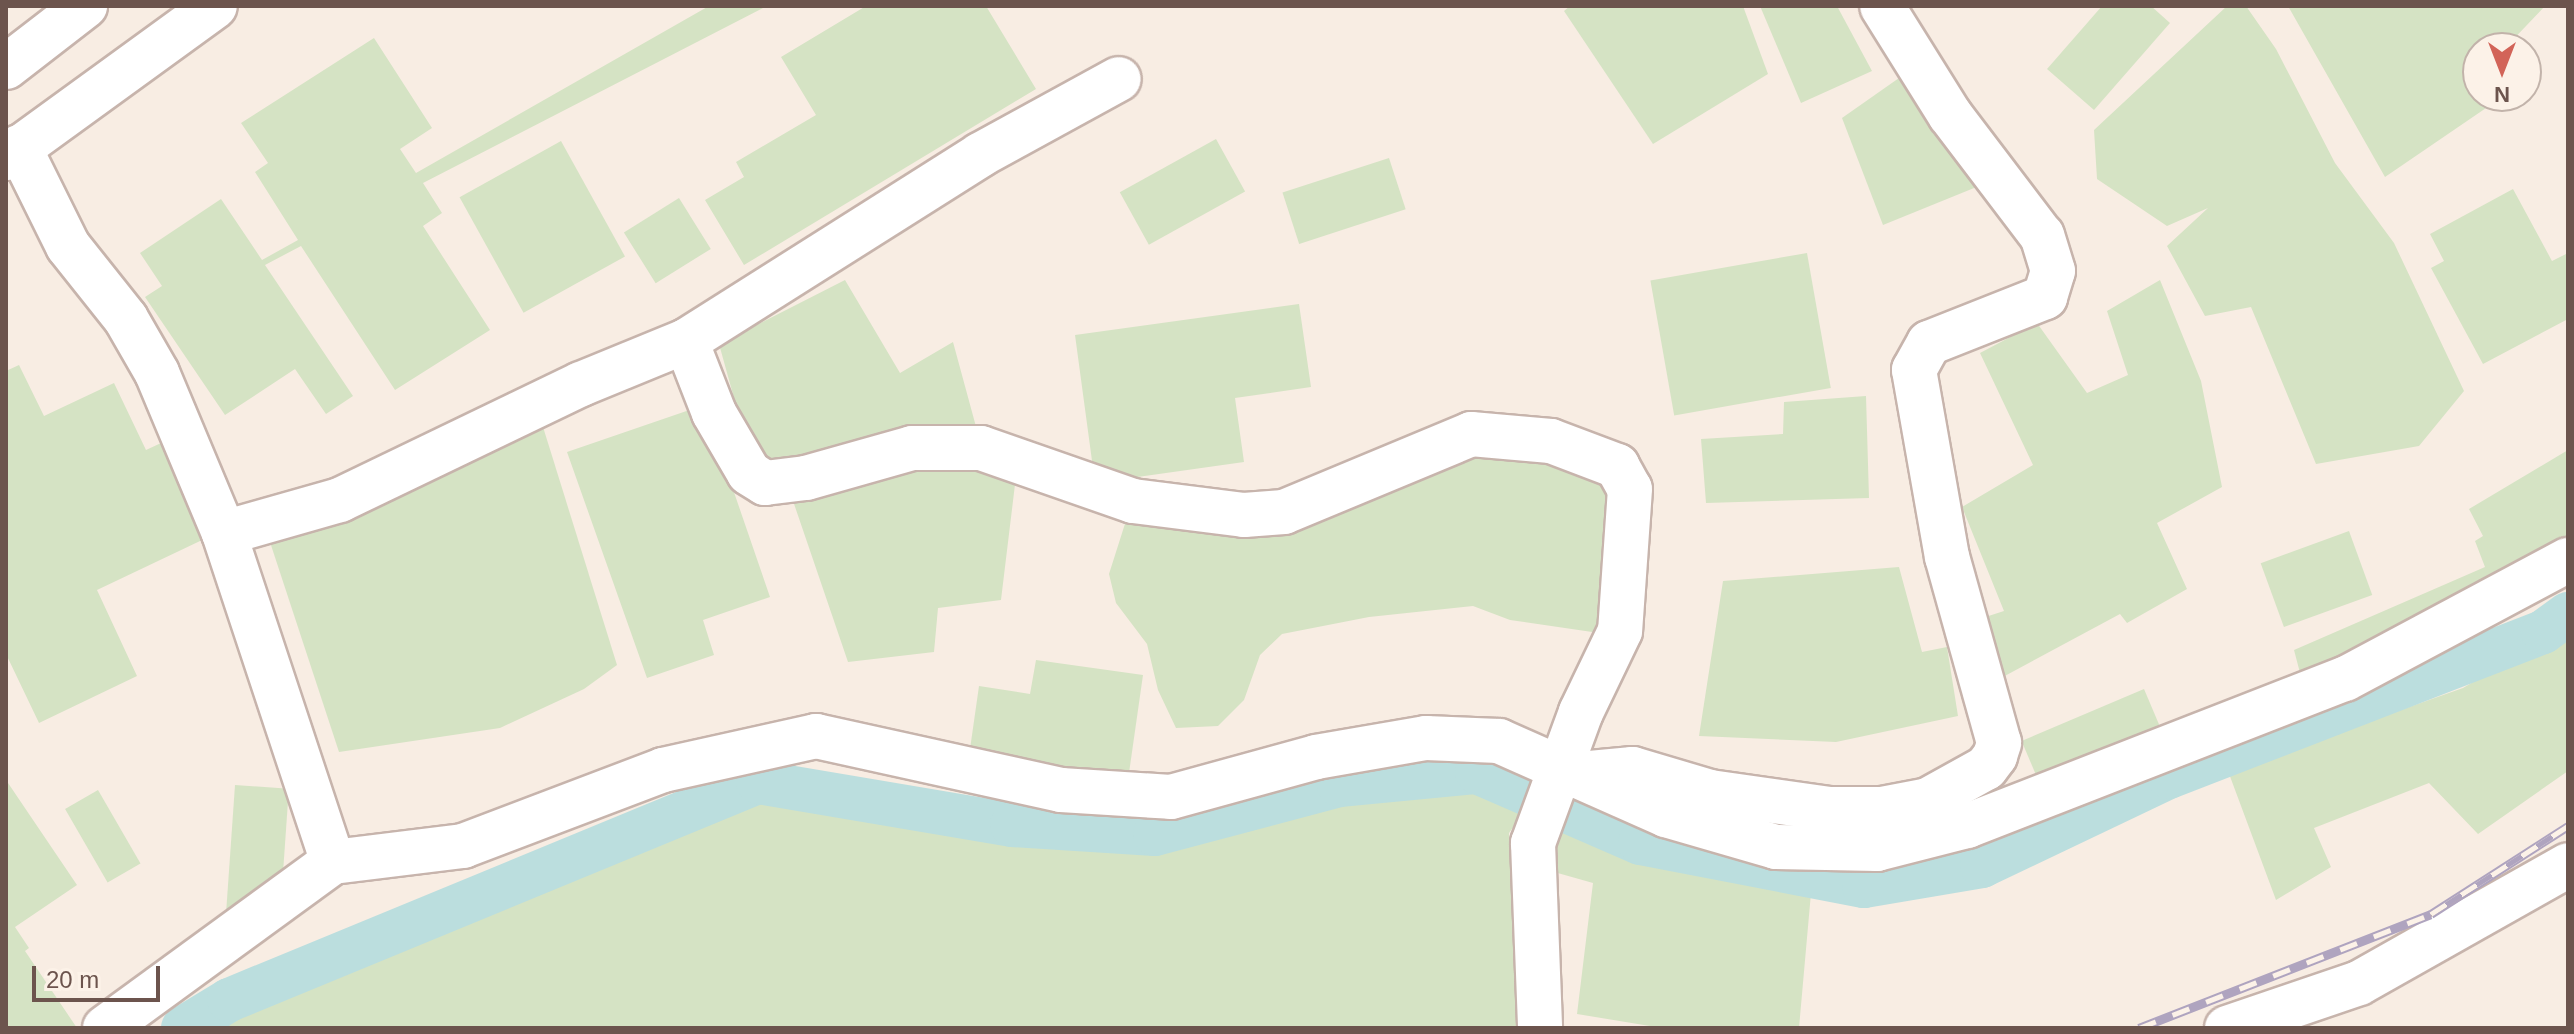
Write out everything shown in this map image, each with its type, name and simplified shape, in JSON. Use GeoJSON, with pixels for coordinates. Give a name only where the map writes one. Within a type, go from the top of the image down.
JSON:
{"type":"FeatureCollection","features":[{"type":"Feature","properties":{"kind":"street"},"geometry":{"type":"LineString","coordinates":[[6,67],[85,6]]}},
{"type":"Feature","properties":{"kind":"street"},"geometry":{"type":"LineString","coordinates":[[215,6],[12,153],[68,246],[126,319],[157,373],[224,533],[333,862]]}},
{"type":"Feature","properties":{"kind":"street"},"geometry":{"type":"LineString","coordinates":[[1559,785],[1633,769],[1710,792],[1830,809],[1881,809],[1928,800],[1986,768],[1995,756],[1999,743],[1947,557],[1914,370],[1929,343],[2045,297],[2053,271],[2042,236],[1950,115],[1882,6]]}},
{"type":"Feature","properties":{"kind":"street"},"geometry":{"type":"LineString","coordinates":[[224,533],[340,500],[559,394],[686,341],[980,155],[1119,79]]}},
{"type":"Feature","properties":{"kind":"street"},"geometry":{"type":"LineString","coordinates":[[686,341],[714,413],[749,473],[765,483],[806,478],[912,448],[981,448],[1133,501],[1244,515],[1284,512],[1471,434],[1551,441],[1605,459],[1623,471],[1630,489],[1620,631],[1581,712],[1559,785],[1533,843],[1540,1028]]}},
{"type":"Feature","properties":{"kind":"street"},"geometry":{"type":"LineString","coordinates":[[116,1025],[333,862],[463,846],[663,770],[816,736],[1061,790],[1171,797],[1316,757],[1426,738],[1499,741],[1559,785],[1776,847],[1877,849],[1967,826],[2345,679],[2568,560]]}},
{"type":"Feature","properties":{"kind":"street"},"geometry":{"type":"LineString","coordinates":[[2227,1028],[2359,983],[2568,865]]}},
{"type":"Feature","properties":{"kind":"green space"},"geometry":{"type":"Polygon","coordinates":[[[709,6],[767,6],[423,183],[442,213],[423,226],[490,330],[395,390],[301,246],[265,265],[353,396],[326,414],[295,369],[225,415],[145,297],[162,286],[140,253],[221,199],[262,260],[298,240],[255,172],[268,163],[241,123],[374,38],[432,128],[400,149],[416,173],[709,6]]]}},
{"type":"Feature","properties":{"kind":"green space"},"geometry":{"type":"Polygon","coordinates":[[[866,6],[986,6],[1036,89],[744,265],[705,200],[744,177],[736,162],[816,115],[781,57],[866,6]]]}},
{"type":"Feature","properties":{"kind":"green space"},"geometry":{"type":"Polygon","coordinates":[[[1570,6],[1743,6],[1768,74],[1653,144],[1564,11],[1570,6]]]}},
{"type":"Feature","properties":{"kind":"green space"},"geometry":{"type":"Polygon","coordinates":[[[1760,6],[1837,6],[1872,71],[1801,103],[1760,6]]]}},
{"type":"Feature","properties":{"kind":"green space"},"geometry":{"type":"Polygon","coordinates":[[[2102,6],[2151,6],[2170,23],[2094,110],[2047,69],[2102,6]]]}},
{"type":"Feature","properties":{"kind":"green space"},"geometry":{"type":"Polygon","coordinates":[[[2227,6],[2246,6],[2276,49],[2335,163],[2394,243],[2464,391],[2419,446],[2316,464],[2251,307],[2205,316],[2167,246],[2208,208],[2167,226],[2097,179],[2094,130],[2227,6]]]}},
{"type":"Feature","properties":{"kind":"green space"},"geometry":{"type":"Polygon","coordinates":[[[2288,6],[2545,6],[2520,32],[2462,32],[2462,112],[2480,112],[2385,177],[2288,6]]]}},
{"type":"Feature","properties":{"kind":"green space"},"geometry":{"type":"Polygon","coordinates":[[[1909,71],[1979,186],[1883,225],[1842,118],[1909,71]]]}},
{"type":"Feature","properties":{"kind":"green space"},"geometry":{"type":"Polygon","coordinates":[[[1216,139],[1245,191],[1149,245],[1120,192],[1216,139]]]}},
{"type":"Feature","properties":{"kind":"green space"},"geometry":{"type":"Polygon","coordinates":[[[561,141],[625,256],[524,313],[460,197],[561,141]]]}},
{"type":"Feature","properties":{"kind":"green space"},"geometry":{"type":"Polygon","coordinates":[[[1389,158],[1406,209],[1299,244],[1282,193],[1389,158]]]}},
{"type":"Feature","properties":{"kind":"green space"},"geometry":{"type":"Polygon","coordinates":[[[2513,189],[2552,261],[2568,253],[2568,319],[2483,364],[2431,268],[2444,261],[2430,234],[2513,189]]]}},
{"type":"Feature","properties":{"kind":"green space"},"geometry":{"type":"Polygon","coordinates":[[[679,198],[711,249],[656,283],[624,232],[679,198]]]}},
{"type":"Feature","properties":{"kind":"green space"},"geometry":{"type":"Polygon","coordinates":[[[1807,253],[1831,388],[1674,416],[1650,281],[1807,253]]]}},
{"type":"Feature","properties":{"kind":"green space"},"geometry":{"type":"Polygon","coordinates":[[[845,280],[900,373],[953,342],[978,434],[797,472],[751,459],[719,344],[845,280]]]}},
{"type":"Feature","properties":{"kind":"green space"},"geometry":{"type":"Polygon","coordinates":[[[2160,280],[2201,381],[2222,487],[2157,523],[2187,589],[2127,623],[2120,614],[2001,678],[1973,621],[2004,611],[1962,507],[2033,465],[1980,353],[2037,323],[2087,393],[2128,375],[2107,311],[2160,280]]]}},
{"type":"Feature","properties":{"kind":"green space"},"geometry":{"type":"Polygon","coordinates":[[[1299,304],[1311,387],[1235,398],[1244,462],[1095,483],[1075,335],[1299,304]]]}},
{"type":"Feature","properties":{"kind":"green space"},"geometry":{"type":"Polygon","coordinates":[[[19,365],[44,416],[114,383],[146,450],[174,437],[219,532],[97,590],[137,676],[39,723],[6,654],[6,371],[19,365]]]}},
{"type":"Feature","properties":{"kind":"green space"},"geometry":{"type":"Polygon","coordinates":[[[1866,396],[1869,498],[1706,503],[1701,439],[1783,434],[1784,402],[1866,396]]]}},
{"type":"Feature","properties":{"kind":"green space"},"geometry":{"type":"Polygon","coordinates":[[[704,405],[770,597],[703,620],[714,655],[647,678],[567,452],[704,405]]]}},
{"type":"Feature","properties":{"kind":"green space"},"geometry":{"type":"Polygon","coordinates":[[[539,414],[617,665],[584,689],[500,728],[339,752],[268,536],[539,414]]]}},
{"type":"Feature","properties":{"kind":"green space"},"geometry":{"type":"Polygon","coordinates":[[[1472,449],[1582,463],[1607,489],[1612,554],[1599,633],[1510,620],[1473,606],[1369,617],[1282,634],[1260,655],[1244,700],[1218,726],[1176,728],[1158,690],[1147,644],[1116,603],[1109,574],[1130,508],[1232,523],[1472,449]]]}},
{"type":"Feature","properties":{"kind":"green space"},"geometry":{"type":"Polygon","coordinates":[[[2568,450],[2568,551],[2304,688],[2294,650],[2485,567],[2475,541],[2483,536],[2469,509],[2568,450]]]}},
{"type":"Feature","properties":{"kind":"green space"},"geometry":{"type":"Polygon","coordinates":[[[852,462],[1017,468],[1001,600],[938,608],[934,652],[848,662],[791,495],[852,462]]]}},
{"type":"Feature","properties":{"kind":"green space"},"geometry":{"type":"Polygon","coordinates":[[[2349,531],[2372,595],[2284,627],[2261,563],[2349,531]]]}},
{"type":"Feature","properties":{"kind":"green space"},"geometry":{"type":"Polygon","coordinates":[[[1899,567],[1922,652],[1947,647],[1958,716],[1836,742],[1699,736],[1723,581],[1899,567]]]}},
{"type":"Feature","properties":{"kind":"green space"},"geometry":{"type":"Polygon","coordinates":[[[2568,626],[2568,771],[2478,834],[2429,783],[2314,828],[2331,867],[2276,900],[2228,771],[2463,688],[2568,626]]]}},
{"type":"Feature","properties":{"kind":"green space"},"geometry":{"type":"Polygon","coordinates":[[[1036,660],[1143,675],[1127,787],[968,763],[979,686],[1030,694],[1036,660]]]}},
{"type":"Feature","properties":{"kind":"green space"},"geometry":{"type":"Polygon","coordinates":[[[2144,689],[2164,736],[2042,788],[2022,741],[2144,689]]]}},
{"type":"Feature","properties":{"kind":"green space"},"geometry":{"type":"Polygon","coordinates":[[[6,780],[77,885],[15,927],[29,948],[25,951],[77,1028],[6,1028],[6,780]]]}},
{"type":"Feature","properties":{"kind":"green space"},"geometry":{"type":"Polygon","coordinates":[[[235,785],[289,789],[280,915],[226,912],[235,785]]]}},
{"type":"Feature","properties":{"kind":"green space"},"geometry":{"type":"Polygon","coordinates":[[[1472,785],[1526,809],[1509,833],[1521,1028],[210,1028],[229,1015],[565,877],[677,825],[764,794],[887,806],[1013,835],[1161,844],[1337,795],[1472,785]]]}},
{"type":"Feature","properties":{"kind":"green space"},"geometry":{"type":"Polygon","coordinates":[[[98,790],[140,864],[108,883],[65,809],[98,790]]]}},
{"type":"Feature","properties":{"kind":"green space"},"geometry":{"type":"Polygon","coordinates":[[[1553,819],[1640,853],[1811,893],[1799,1028],[1662,1028],[1577,1014],[1593,883],[1540,868],[1553,819]]]}},
{"type":"Feature","properties":{"kind":"waterway"},"geometry":{"type":"LineString","coordinates":[[183,1028],[229,1000],[758,782],[1012,825],[1155,834],[1339,785],[1477,772],[1640,843],[1864,886],[1982,866],[2169,777],[2543,632],[2568,614]]}},
{"type":"Feature","properties":{"kind":"railway"},"geometry":{"type":"LineString","coordinates":[[2139,1028],[2431,914],[2568,826]]}}]}
